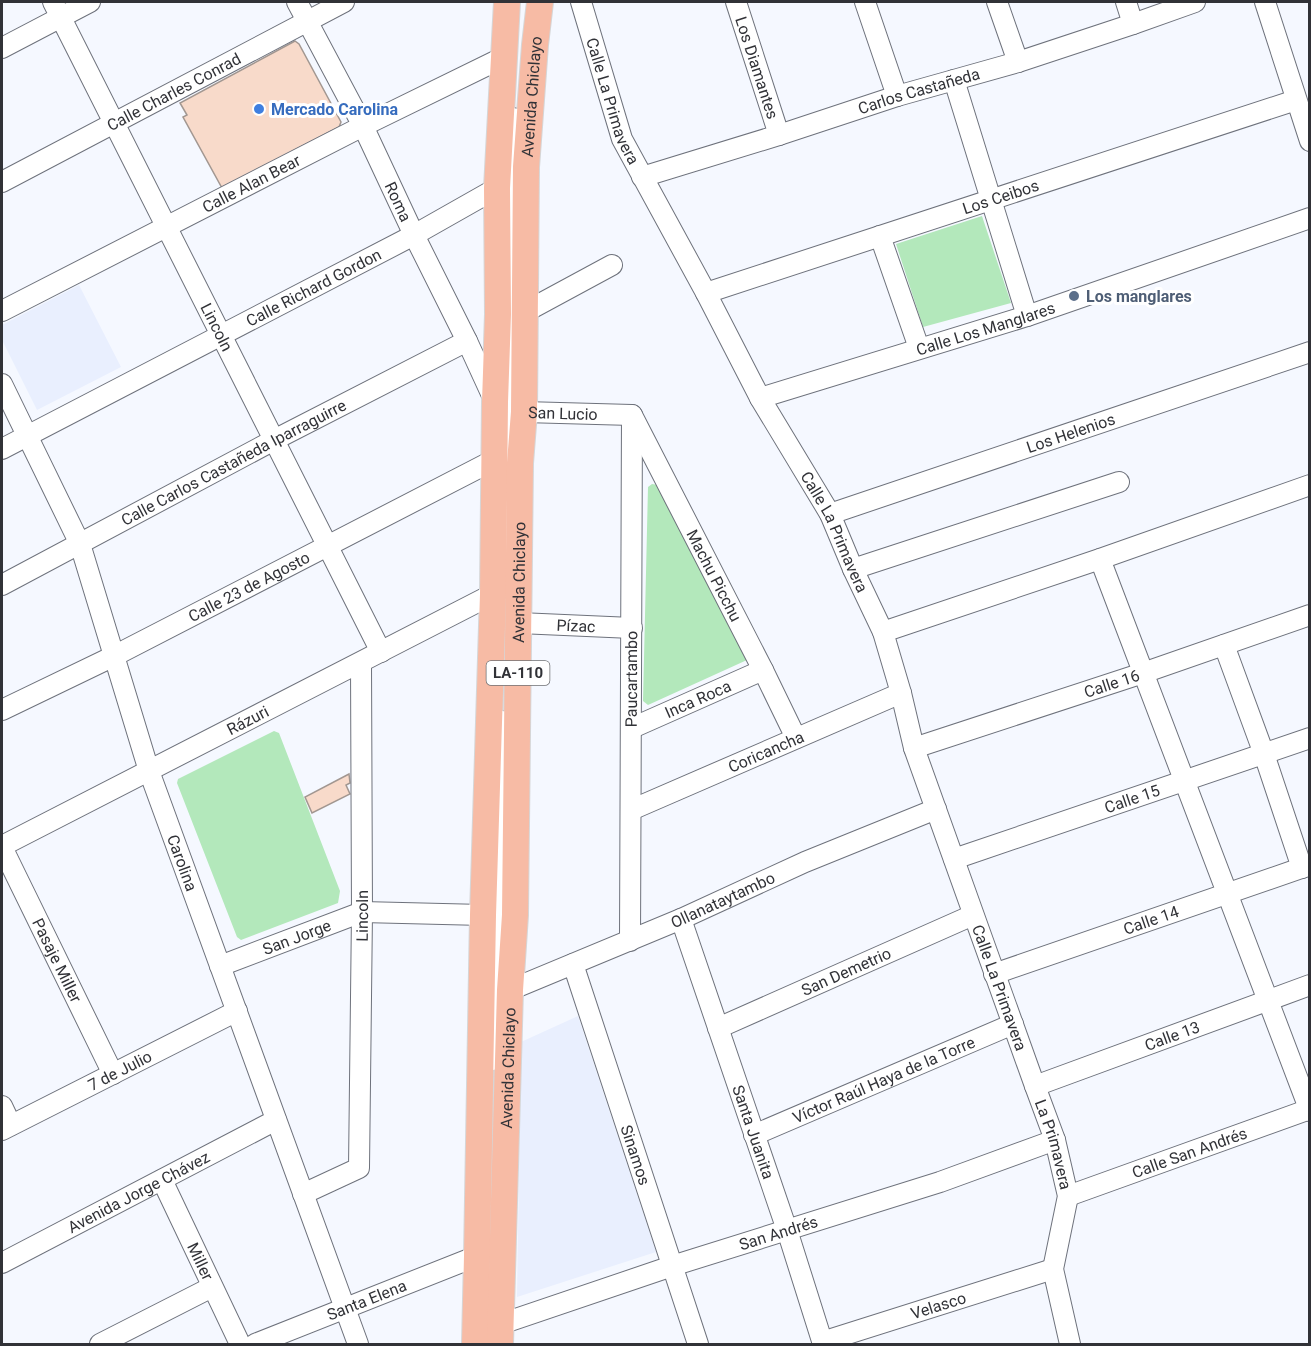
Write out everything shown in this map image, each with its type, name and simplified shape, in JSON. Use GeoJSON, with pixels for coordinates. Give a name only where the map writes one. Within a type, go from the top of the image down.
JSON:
{"type":"FeatureCollection","features":[{"type":"Feature","properties":{"kind":"main road","name":"Avenida Chiclayo"},"geometry":{"type":"LineString","coordinates":[[500,1334],[510,990],[515,915],[520,463],[509,407],[498,314],[497,188],[507,2]]}},
{"type":"Feature","properties":{"kind":"main road","name":"Avenida Chiclayo"},"geometry":{"type":"LineString","coordinates":[[475,1344],[483,915],[493,594],[494,460],[509,407],[525,312],[526,167],[540,2]]}},
{"type":"Feature","properties":{"kind":"street"},"geometry":{"type":"LineString","coordinates":[[2,48],[57,9],[90,2]]}},
{"type":"Feature","properties":{"kind":"street","name":"Roma"},"geometry":{"type":"LineString","coordinates":[[297,2],[363,126],[467,341],[509,407]]}},
{"type":"Feature","properties":{"kind":"street","name":"Calle Charles Conrad"},"geometry":{"type":"LineString","coordinates":[[2,182],[344,2]]}},
{"type":"Feature","properties":{"kind":"street","name":"Avenida Chiclayo"},"geometry":{"type":"LineString","coordinates":[[485,1344],[509,407],[513,110],[519,2]]}},
{"type":"Feature","properties":{"kind":"street","name":"Calle La Primavera"},"geometry":{"type":"LineString","coordinates":[[581,2],[622,139],[760,398],[830,514],[883,632],[914,748],[1035,1086]]}},
{"type":"Feature","properties":{"kind":"street","name":"Los Diamantes"},"geometry":{"type":"LineString","coordinates":[[736,2],[779,135]]}},
{"type":"Feature","properties":{"kind":"street"},"geometry":{"type":"LineString","coordinates":[[865,2],[897,96]]}},
{"type":"Feature","properties":{"kind":"street"},"geometry":{"type":"LineString","coordinates":[[997,2],[1017,62]]}},
{"type":"Feature","properties":{"kind":"street"},"geometry":{"type":"LineString","coordinates":[[1126,2],[1133,24]]}},
{"type":"Feature","properties":{"kind":"street","name":"Carlos Castañeda"},"geometry":{"type":"LineString","coordinates":[[642,177],[897,96],[1017,62],[1195,2]]}},
{"type":"Feature","properties":{"kind":"street"},"geometry":{"type":"LineString","coordinates":[[1265,2],[1310,141]]}},
{"type":"Feature","properties":{"kind":"street","name":"Lincoln"},"geometry":{"type":"LineString","coordinates":[[57,9],[381,652]]}},
{"type":"Feature","properties":{"kind":"street","name":"Calle Alan Bear"},"geometry":{"type":"LineString","coordinates":[[2,311],[363,126],[504,57]]}},
{"type":"Feature","properties":{"kind":"street"},"geometry":{"type":"LineString","coordinates":[[954,80],[1027,316]]}},
{"type":"Feature","properties":{"kind":"street","name":"Los Ceibos"},"geometry":{"type":"LineString","coordinates":[[706,293],[1296,100]]}},
{"type":"Feature","properties":{"kind":"street","name":"Calle Richard Gordon"},"geometry":{"type":"LineString","coordinates":[[2,449],[414,235],[497,188]]}},
{"type":"Feature","properties":{"kind":"street","name":"Calle Los Manglares"},"geometry":{"type":"LineString","coordinates":[[760,398],[1027,316],[1310,218]]}},
{"type":"Feature","properties":{"kind":"street"},"geometry":{"type":"LineString","coordinates":[[880,236],[919,348]]}},
{"type":"Feature","properties":{"kind":"street"},"geometry":{"type":"LineString","coordinates":[[525,312],[612,265]]}},
{"type":"Feature","properties":{"kind":"street","name":"Calle Carlos Castañeda Iparraguirre"},"geometry":{"type":"LineString","coordinates":[[2,585],[274,440],[467,341]]}},
{"type":"Feature","properties":{"kind":"street","name":"Los Helenios"},"geometry":{"type":"LineString","coordinates":[[830,514],[1310,352]]}},
{"type":"Feature","properties":{"kind":"street","name":"Carolina"},"geometry":{"type":"LineString","coordinates":[[2,384],[80,544],[149,771],[358,1344]]}},
{"type":"Feature","properties":{"kind":"street","name":"San Lucio"},"geometry":{"type":"LineString","coordinates":[[509,407],[632,415]]}},
{"type":"Feature","properties":{"kind":"street","name":"Paucartambo"},"geometry":{"type":"LineString","coordinates":[[630,941],[632,415]]}},
{"type":"Feature","properties":{"kind":"street","name":"Machu Picchu"},"geometry":{"type":"LineString","coordinates":[[632,415],[764,670],[796,738]]}},
{"type":"Feature","properties":{"kind":"street","name":"Calle 23 de Agosto"},"geometry":{"type":"LineString","coordinates":[[2,710],[114,656],[494,460]]}},
{"type":"Feature","properties":{"kind":"street"},"geometry":{"type":"LineString","coordinates":[[854,569],[1119,482]]}},
{"type":"Feature","properties":{"kind":"street"},"geometry":{"type":"LineString","coordinates":[[883,632],[1310,485]]}},
{"type":"Feature","properties":{"kind":"street"},"geometry":{"type":"LineString","coordinates":[[1100,559],[1309,1110]]}},
{"type":"Feature","properties":{"kind":"street","name":"Rázuri"},"geometry":{"type":"LineString","coordinates":[[2,846],[493,594]]}},
{"type":"Feature","properties":{"kind":"street","name":"Calle 16"},"geometry":{"type":"LineString","coordinates":[[914,748],[1143,673],[1310,615]]}},
{"type":"Feature","properties":{"kind":"street","name":"Pízac"},"geometry":{"type":"LineString","coordinates":[[519,623],[632,628]]}},
{"type":"Feature","properties":{"kind":"street"},"geometry":{"type":"LineString","coordinates":[[1224,645],[1306,866]]}},
{"type":"Feature","properties":{"kind":"street","name":"Lincoln"},"geometry":{"type":"LineString","coordinates":[[303,1194],[359,1168],[362,912],[361,663]]}},
{"type":"Feature","properties":{"kind":"street","name":"Inca Roca"},"geometry":{"type":"LineString","coordinates":[[632,728],[764,670]]}},
{"type":"Feature","properties":{"kind":"street","name":"Coricancha"},"geometry":{"type":"LineString","coordinates":[[631,810],[901,693]]}},
{"type":"Feature","properties":{"kind":"street","name":"Calle 15"},"geometry":{"type":"LineString","coordinates":[[954,859],[1310,738]]}},
{"type":"Feature","properties":{"kind":"street","name":"Ollanataytambo"},"geometry":{"type":"LineString","coordinates":[[510,990],[681,919],[805,862],[936,809]]}},
{"type":"Feature","properties":{"kind":"street","name":"Pasaje Miller"},"geometry":{"type":"LineString","coordinates":[[2,846],[113,1074]]}},
{"type":"Feature","properties":{"kind":"street","name":"Calle 14"},"geometry":{"type":"LineString","coordinates":[[994,974],[1306,866]]}},
{"type":"Feature","properties":{"kind":"street","name":"San Jorge"},"geometry":{"type":"LineString","coordinates":[[220,966],[362,912],[483,915]]}},
{"type":"Feature","properties":{"kind":"street","name":"San Demetrio"},"geometry":{"type":"LineString","coordinates":[[718,1028],[974,915]]}},
{"type":"Feature","properties":{"kind":"street","name":"Santa Juanita"},"geometry":{"type":"LineString","coordinates":[[681,919],[823,1343]]}},
{"type":"Feature","properties":{"kind":"street","name":"Sinamos"},"geometry":{"type":"LineString","coordinates":[[573,964],[698,1344]]}},
{"type":"Feature","properties":{"kind":"street","name":"Calle 13"},"geometry":{"type":"LineString","coordinates":[[1035,1086],[1310,985]]}},
{"type":"Feature","properties":{"kind":"street","name":"7 de Julio"},"geometry":{"type":"LineString","coordinates":[[6,1128],[237,1011]]}},
{"type":"Feature","properties":{"kind":"street","name":"Víctor Raúl Haya de la Torre"},"geometry":{"type":"LineString","coordinates":[[754,1135],[1013,1024]]}},
{"type":"Feature","properties":{"kind":"street","name":"La Primavera"},"geometry":{"type":"LineString","coordinates":[[1035,1086],[1055,1140],[1068,1196],[1053,1269],[1070,1344]]}},
{"type":"Feature","properties":{"kind":"street"},"geometry":{"type":"LineString","coordinates":[[2,1106],[6,1128]]}},
{"type":"Feature","properties":{"kind":"street","name":"Calle San Andrés"},"geometry":{"type":"LineString","coordinates":[[1068,1196],[1309,1110]]}},
{"type":"Feature","properties":{"kind":"street","name":"Avenida Jorge Chávez"},"geometry":{"type":"LineString","coordinates":[[2,1263],[276,1120]]}},
{"type":"Feature","properties":{"kind":"street","name":"San Andrés"},"geometry":{"type":"LineString","coordinates":[[500,1334],[672,1266],[940,1182],[1055,1140]]}},
{"type":"Feature","properties":{"kind":"street","name":"Miller"},"geometry":{"type":"LineString","coordinates":[[162,1180],[240,1344]]}},
{"type":"Feature","properties":{"kind":"street","name":"Santa Elena"},"geometry":{"type":"LineString","coordinates":[[255,1344],[477,1256]]}},
{"type":"Feature","properties":{"kind":"street","name":"Velasco"},"geometry":{"type":"LineString","coordinates":[[823,1343],[1053,1269]]}},
{"type":"Feature","properties":{"kind":"street"},"geometry":{"type":"LineString","coordinates":[[100,1344],[212,1287]]}},
{"type":"Feature","properties":{"kind":"shaded area"},"geometry":{"type":"Polygon","coordinates":[[[79,285],[121,367],[37,410],[2,340],[2,325],[79,285]]]}},
{"type":"Feature","properties":{"kind":"shaded area"},"geometry":{"type":"Polygon","coordinates":[[[578,1016],[656,1252],[517,1297],[521,1042],[578,1016]]]}},
{"type":"Feature","properties":{"kind":"green space"},"geometry":{"type":"Polygon","coordinates":[[[982,216],[1011,303],[923,327],[896,244],[982,216]]]}},
{"type":"Feature","properties":{"kind":"green space"},"geometry":{"type":"Polygon","coordinates":[[[652,484],[658,485],[747,660],[648,705],[643,701],[648,487],[652,484]]]}},
{"type":"Feature","properties":{"kind":"green space"},"geometry":{"type":"Polygon","coordinates":[[[274,731],[279,733],[340,891],[338,903],[241,940],[237,937],[177,783],[178,779],[274,731]]]}},
{"type":"Feature","properties":{"kind":"building","name":"Mercado Carolina"},"geometry":{"type":"Polygon","coordinates":[[[295,41],[299,44],[341,122],[339,127],[222,188],[183,117],[187,115],[180,103],[295,41]]]}},
{"type":"Feature","properties":{"kind":"building"},"geometry":{"type":"Polygon","coordinates":[[[349,774],[350,783],[346,785],[350,794],[312,813],[305,797],[349,774]]]}},
{"type":"Feature","properties":{"kind":"place","name":"Mercado Carolina"},"geometry":{"type":"Point","coordinates":[259,109]}},
{"type":"Feature","properties":{"kind":"place","name":"Los manglares"},"geometry":{"type":"Point","coordinates":[1074,296]}}]}
